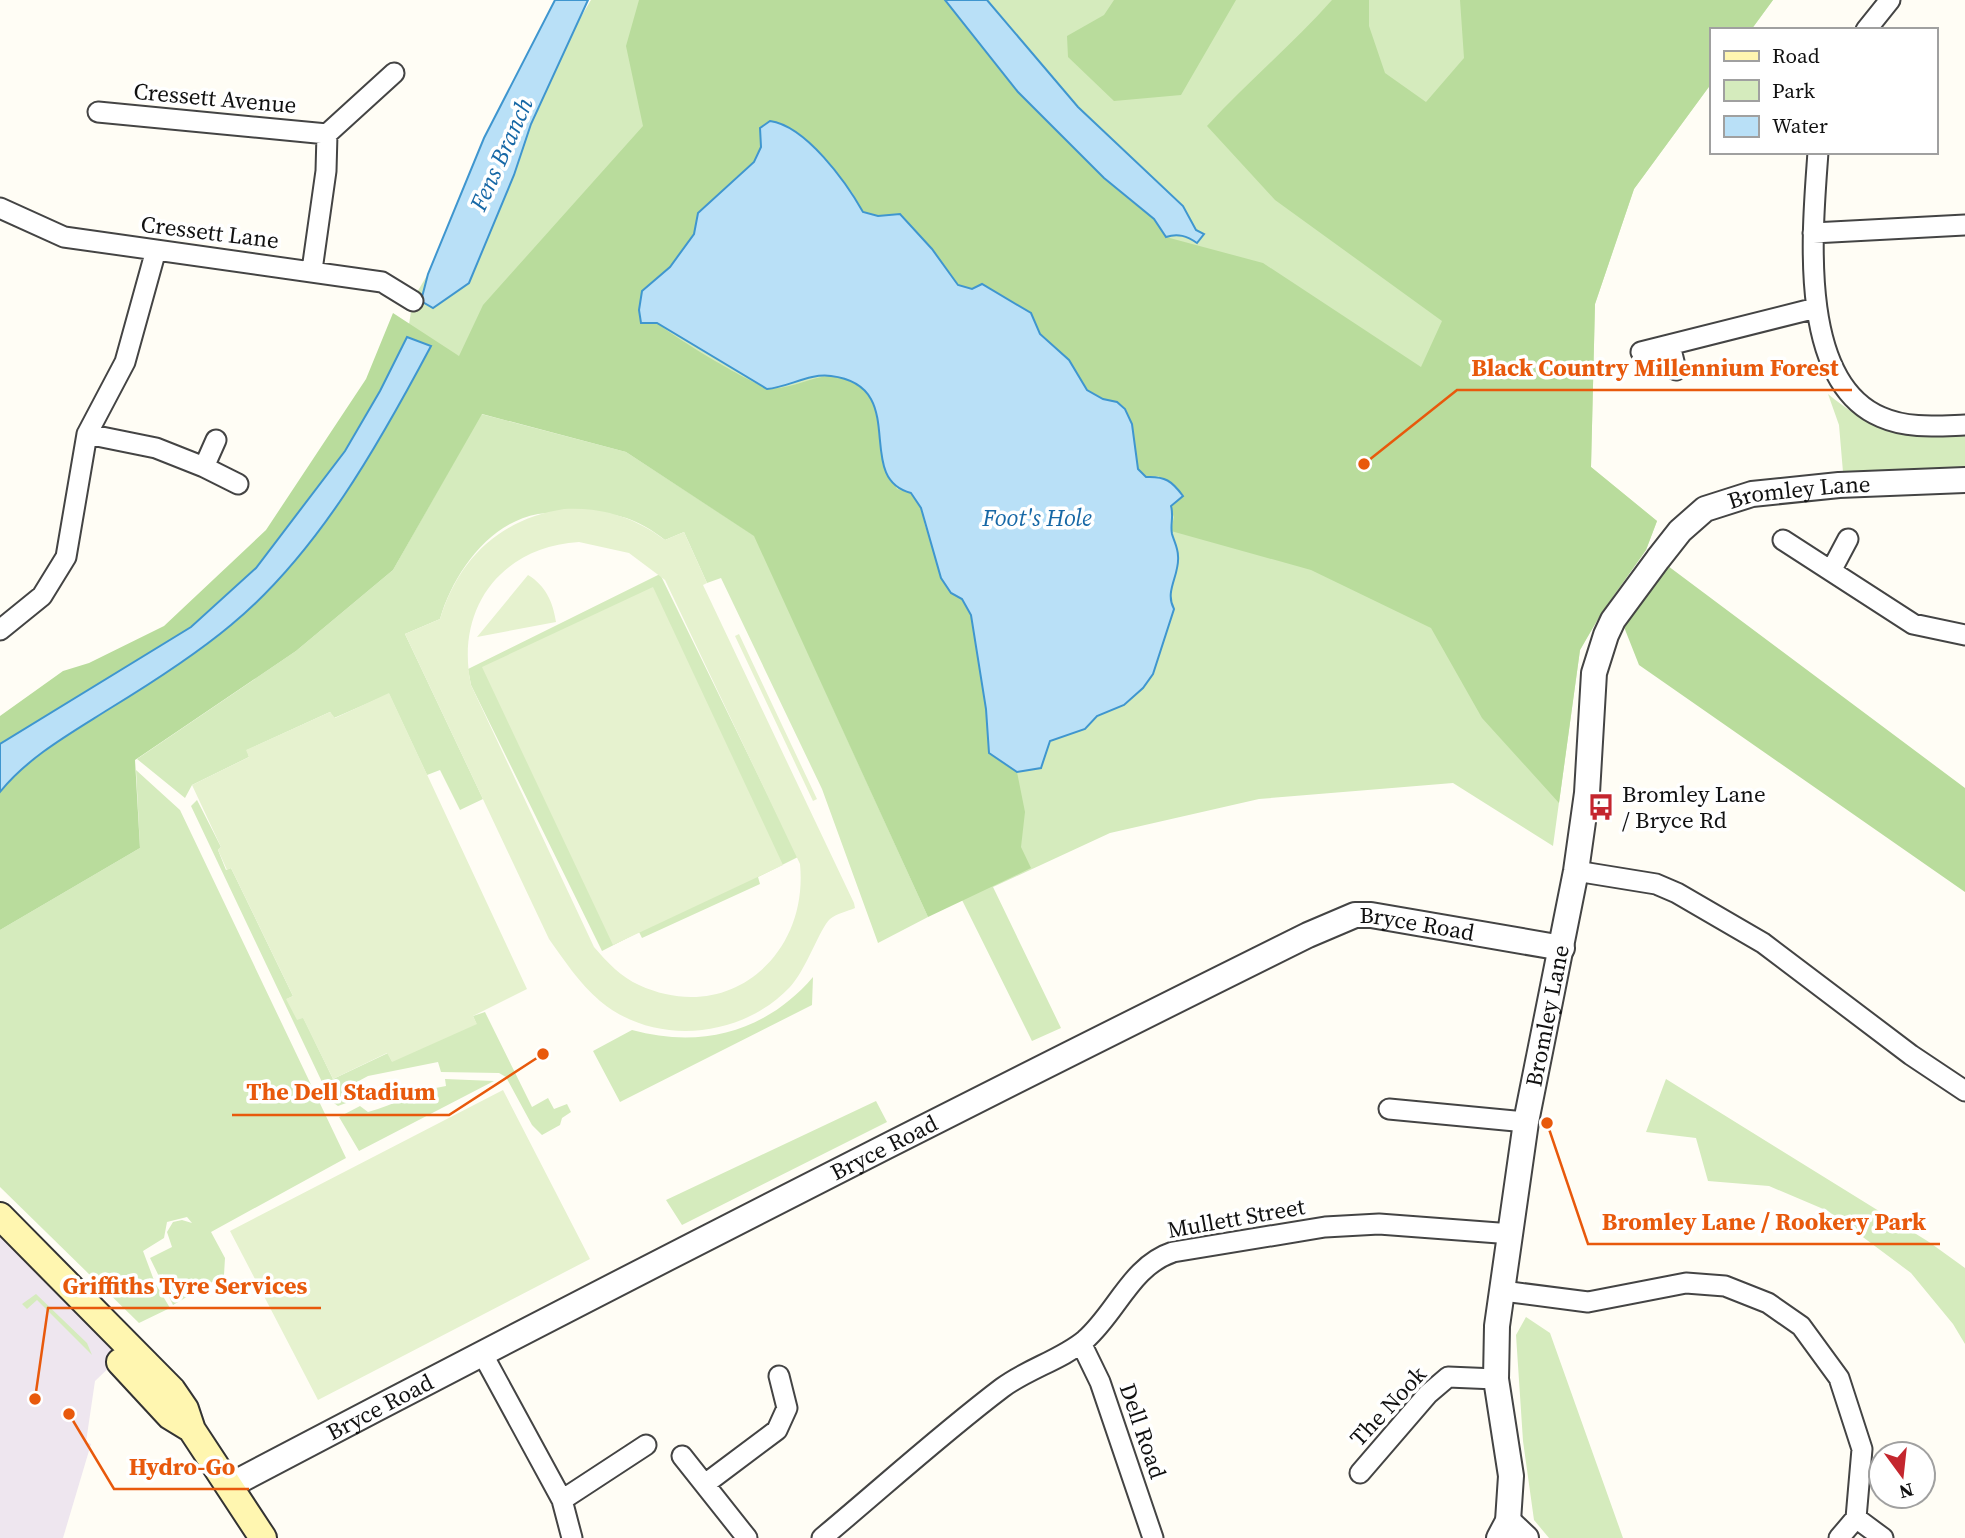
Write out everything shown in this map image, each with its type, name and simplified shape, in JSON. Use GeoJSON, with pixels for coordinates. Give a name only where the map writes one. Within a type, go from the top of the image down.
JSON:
{"type":"FeatureCollection","features":[{"type":"Feature","properties":{"kind":"main road"},"geometry":{"type":"LineString","coordinates":[[0,1216],[172,1390],[185,1409],[192,1430],[231,1485],[263,1538]]}},
{"type":"Feature","properties":{"kind":"main road"},"geometry":{"type":"LineString","coordinates":[[0,1241],[170,1416],[192,1430]]}},
{"type":"Feature","properties":{"kind":"street"},"geometry":{"type":"LineString","coordinates":[[1869,28],[1890,0]]}},
{"type":"Feature","properties":{"kind":"street"},"geometry":{"type":"LineString","coordinates":[[312,270],[326,171],[327,134],[394,73]]}},
{"type":"Feature","properties":{"kind":"street","name":"Cressett Avenue"},"geometry":{"type":"LineString","coordinates":[[98,112],[327,134]]}},
{"type":"Feature","properties":{"kind":"street"},"geometry":{"type":"LineString","coordinates":[[1818,154],[1813,233],[1816,308],[1831,364],[1842,384],[1878,416],[1917,426],[1965,425]]}},
{"type":"Feature","properties":{"kind":"street","name":"Cressett Lane"},"geometry":{"type":"LineString","coordinates":[[0,208],[64,237],[382,282],[414,301]]}},
{"type":"Feature","properties":{"kind":"street"},"geometry":{"type":"LineString","coordinates":[[1813,233],[1965,225]]}},
{"type":"Feature","properties":{"kind":"street"},"geometry":{"type":"LineString","coordinates":[[0,630],[42,596],[66,557],[87,434],[125,362],[156,250]]}},
{"type":"Feature","properties":{"kind":"street"},"geometry":{"type":"LineString","coordinates":[[1641,352],[1816,308]]}},
{"type":"Feature","properties":{"kind":"street"},"geometry":{"type":"LineString","coordinates":[[1670,345],[1676,370]]}},
{"type":"Feature","properties":{"kind":"street"},"geometry":{"type":"LineString","coordinates":[[87,434],[156,448],[239,484]]}},
{"type":"Feature","properties":{"kind":"street"},"geometry":{"type":"LineString","coordinates":[[204,467],[216,440]]}},
{"type":"Feature","properties":{"kind":"street","name":"Bromley Lane"},"geometry":{"type":"LineString","coordinates":[[1503,1529],[1511,1476],[1496,1379],[1497,1326],[1526,1122],[1576,871],[1587,793],[1594,673],[1613,620],[1658,558],[1692,519],[1722,501],[1752,494],[1839,485],[1965,480]]}},
{"type":"Feature","properties":{"kind":"street"},"geometry":{"type":"LineString","coordinates":[[1831,571],[1848,539]]}},
{"type":"Feature","properties":{"kind":"street"},"geometry":{"type":"LineString","coordinates":[[1783,540],[1913,624],[1965,635]]}},
{"type":"Feature","properties":{"kind":"street"},"geometry":{"type":"LineString","coordinates":[[1576,871],[1656,884],[1676,892],[1763,943],[1910,1055],[1965,1091]]}},
{"type":"Feature","properties":{"kind":"street","name":"Bryce Road"},"geometry":{"type":"LineString","coordinates":[[231,1485],[947,1114],[1308,935],[1355,915],[1371,915],[1562,948]]}},
{"type":"Feature","properties":{"kind":"street"},"geometry":{"type":"LineString","coordinates":[[1389,1109],[1526,1122]]}},
{"type":"Feature","properties":{"kind":"street","name":"Mullett Street"},"geometry":{"type":"LineString","coordinates":[[822,1538],[1004,1387],[1081,1343],[1105,1321],[1142,1268],[1157,1257],[1173,1252],[1325,1227],[1378,1224],[1512,1234]]}},
{"type":"Feature","properties":{"kind":"street"},"geometry":{"type":"LineString","coordinates":[[1503,1291],[1588,1302],[1686,1283],[1725,1286],[1768,1303],[1801,1326],[1839,1378],[1861,1449],[1856,1518],[1839,1538]]}},
{"type":"Feature","properties":{"kind":"street","name":"Dell Road"},"geometry":{"type":"LineString","coordinates":[[1081,1343],[1100,1382],[1153,1538]]}},
{"type":"Feature","properties":{"kind":"street"},"geometry":{"type":"LineString","coordinates":[[482,1353],[562,1500],[572,1538]]}},
{"type":"Feature","properties":{"kind":"street"},"geometry":{"type":"LineString","coordinates":[[705,1484],[776,1430],[787,1408],[779,1376]]}},
{"type":"Feature","properties":{"kind":"street","name":"The Nook"},"geometry":{"type":"LineString","coordinates":[[1360,1473],[1428,1394],[1448,1377],[1496,1379]]}},
{"type":"Feature","properties":{"kind":"street"},"geometry":{"type":"LineString","coordinates":[[562,1500],[646,1445]]}},
{"type":"Feature","properties":{"kind":"street"},"geometry":{"type":"LineString","coordinates":[[682,1456],[747,1538]]}},
{"type":"Feature","properties":{"kind":"street"},"geometry":{"type":"LineString","coordinates":[[1856,1518],[1883,1538]]}},
{"type":"Feature","properties":{"kind":"street"},"geometry":{"type":"LineString","coordinates":[[1503,1529],[1527,1538]]}},
{"type":"Feature","properties":{"kind":"shaded area"},"geometry":{"type":"Polygon","coordinates":[[[0,1227],[120,1350],[118,1359],[95,1381],[86,1442],[91,1444],[63,1538],[0,1538],[0,1227]]]}},
{"type":"Feature","properties":{"kind":"green space"},"geometry":{"type":"Polygon","coordinates":[[[591,0],[1773,0],[1752,28],[1710,28],[1710,85],[1634,189],[1595,304],[1591,467],[1657,521],[1646,550],[1602,612],[1580,650],[1553,846],[1453,783],[1259,799],[1110,833],[993,887],[1061,1028],[1032,1041],[744,461],[407,337],[413,299],[591,0]]]}},
{"type":"Feature","properties":{"kind":"green space"},"geometry":{"type":"Polygon","coordinates":[[[639,0],[945,0],[1018,92],[1104,178],[1154,219],[1166,237],[1263,263],[1421,367],[1442,321],[1275,200],[1207,126],[1222,110],[1332,0],[1369,0],[1369,26],[1385,73],[1426,102],[1464,58],[1460,0],[1773,0],[1752,28],[1710,28],[1710,85],[1634,189],[1595,304],[1591,467],[1657,521],[1646,550],[1602,612],[1580,650],[1559,803],[1482,718],[1431,628],[1311,570],[1171,531],[1174,517],[1159,476],[1146,477],[1138,469],[1132,424],[1117,402],[1103,399],[1087,390],[1069,360],[1040,334],[1031,313],[982,284],[972,289],[958,285],[940,264],[902,232],[863,212],[852,192],[760,128],[761,147],[754,162],[698,213],[694,234],[670,267],[642,291],[654,317],[666,330],[748,379],[769,388],[781,388],[816,378],[840,377],[852,381],[871,397],[878,414],[881,451],[887,471],[897,489],[911,493],[921,507],[925,526],[951,593],[962,599],[971,615],[986,709],[989,752],[1017,772],[1025,812],[1021,847],[1031,868],[928,917],[754,536],[626,452],[482,414],[393,570],[296,651],[135,760],[140,848],[0,930],[0,716],[63,671],[89,663],[164,626],[266,530],[366,379],[393,313],[459,356],[483,305],[643,126],[626,46],[639,0]]]}},
{"type":"Feature","properties":{"kind":"green space"},"geometry":{"type":"Polygon","coordinates":[[[1114,0],[1236,0],[1181,95],[1114,101],[1068,57],[1067,36],[1104,15],[1114,0]]]}},
{"type":"Feature","properties":{"kind":"green space"},"geometry":{"type":"Polygon","coordinates":[[[1828,394],[1862,418],[1892,430],[1908,434],[1965,436],[1965,469],[1843,472],[1839,425],[1828,394]]]}},
{"type":"Feature","properties":{"kind":"green space"},"geometry":{"type":"Polygon","coordinates":[[[481,414],[626,452],[755,536],[928,917],[878,943],[822,789],[721,578],[707,583],[684,532],[665,540],[623,517],[589,513],[543,513],[520,519],[503,528],[488,539],[464,568],[440,619],[405,634],[483,799],[460,810],[440,770],[427,775],[389,694],[334,718],[330,712],[247,750],[249,757],[192,785],[185,798],[137,759],[296,651],[393,570],[481,414]]]}},
{"type":"Feature","properties":{"kind":"green space"},"geometry":{"type":"Polygon","coordinates":[[[564,509],[604,512],[641,525],[665,540],[684,532],[707,583],[703,585],[854,903],[855,908],[835,916],[826,924],[790,987],[770,1004],[748,1017],[723,1026],[672,1030],[646,1025],[622,1016],[585,987],[549,939],[405,634],[440,619],[458,577],[485,545],[520,522],[564,509]],[[579,542],[551,546],[506,569],[489,587],[477,608],[470,631],[468,657],[471,685],[594,947],[609,964],[632,982],[672,995],[703,996],[731,989],[756,974],[776,954],[791,927],[799,897],[800,864],[665,580],[629,553],[579,542]]]}},
{"type":"Feature","properties":{"kind":"green space"},"geometry":{"type":"Polygon","coordinates":[[[1668,566],[1965,788],[1965,892],[1639,665],[1624,627],[1668,566]]]}},
{"type":"Feature","properties":{"kind":"green space"},"geometry":{"type":"Polygon","coordinates":[[[660,574],[798,857],[758,877],[760,884],[642,938],[639,932],[602,951],[471,685],[468,669],[660,574]]]}},
{"type":"Feature","properties":{"kind":"green space"},"geometry":{"type":"Polygon","coordinates":[[[528,575],[540,584],[548,595],[556,622],[477,637],[528,575]]]}},
{"type":"Feature","properties":{"kind":"green space"},"geometry":{"type":"Polygon","coordinates":[[[653,587],[783,865],[613,945],[482,667],[653,587]]]}},
{"type":"Feature","properties":{"kind":"green space"},"geometry":{"type":"Polygon","coordinates":[[[739,634],[817,799],[813,801],[735,636],[739,634]]]}},
{"type":"Feature","properties":{"kind":"green space"},"geometry":{"type":"Polygon","coordinates":[[[389,693],[527,989],[473,1016],[477,1024],[392,1062],[387,1053],[333,1079],[303,1018],[297,1020],[286,999],[293,996],[231,868],[227,870],[218,850],[221,847],[192,785],[249,757],[246,750],[330,712],[335,718],[389,693]]]}},
{"type":"Feature","properties":{"kind":"green space"},"geometry":{"type":"Polygon","coordinates":[[[136,770],[180,810],[346,1158],[211,1232],[225,1258],[224,1275],[173,1305],[150,1258],[172,1247],[167,1232],[173,1222],[182,1220],[192,1223],[187,1217],[167,1222],[164,1238],[143,1251],[155,1283],[170,1308],[139,1323],[0,1187],[0,930],[140,848],[136,770]]]}},
{"type":"Feature","properties":{"kind":"green space"},"geometry":{"type":"Polygon","coordinates":[[[197,800],[221,847],[218,850],[226,870],[231,868],[293,996],[287,999],[303,1017],[333,1079],[388,1053],[392,1061],[476,1023],[473,1016],[485,1012],[532,1107],[548,1098],[554,1109],[567,1104],[571,1112],[562,1118],[560,1125],[542,1135],[532,1125],[506,1077],[499,1073],[441,1072],[438,1062],[368,1076],[355,1083],[357,1099],[338,1106],[331,1101],[191,806],[197,800]]]}},
{"type":"Feature","properties":{"kind":"green space"},"geometry":{"type":"Polygon","coordinates":[[[813,977],[812,1005],[620,1102],[593,1051],[632,1030],[683,1037],[731,1031],[775,1011],[795,996],[813,977]]]}},
{"type":"Feature","properties":{"kind":"green space"},"geometry":{"type":"Polygon","coordinates":[[[445,1079],[494,1081],[359,1151],[339,1117],[360,1106],[368,1112],[446,1086],[445,1079]]]}},
{"type":"Feature","properties":{"kind":"green space"},"geometry":{"type":"Polygon","coordinates":[[[1666,1079],[1929,1242],[1965,1268],[1965,1344],[1953,1324],[1911,1273],[1828,1211],[1769,1186],[1708,1181],[1696,1138],[1646,1132],[1666,1079]]]}},
{"type":"Feature","properties":{"kind":"green space"},"geometry":{"type":"Polygon","coordinates":[[[503,1090],[590,1259],[318,1400],[230,1231],[503,1090]]]}},
{"type":"Feature","properties":{"kind":"green space"},"geometry":{"type":"Polygon","coordinates":[[[876,1101],[887,1122],[682,1225],[666,1200],[876,1101]]]}},
{"type":"Feature","properties":{"kind":"green space"},"geometry":{"type":"Polygon","coordinates":[[[36,1294],[87,1343],[92,1355],[37,1300],[27,1309],[22,1304],[36,1294]]]}},
{"type":"Feature","properties":{"kind":"green space"},"geometry":{"type":"Polygon","coordinates":[[[1526,1317],[1550,1333],[1623,1538],[1549,1538],[1534,1520],[1523,1441],[1516,1335],[1526,1317]]]}},
{"type":"Feature","properties":{"kind":"water","name":"Fens Branch"},"geometry":{"type":"Polygon","coordinates":[[[555,0],[588,0],[531,124],[514,175],[469,283],[433,308],[421,301],[428,274],[484,138],[555,0]]]}},
{"type":"Feature","properties":{"kind":"water"},"geometry":{"type":"Polygon","coordinates":[[[945,0],[987,0],[1078,107],[1183,206],[1196,230],[1204,234],[1197,243],[1182,236],[1166,237],[1154,219],[1104,178],[1018,92],[945,0]]]}},
{"type":"Feature","properties":{"kind":"water","name":"Foot's Hole"},"geometry":{"type":"Polygon","coordinates":[[[770,121],[784,125],[811,144],[836,171],[863,212],[878,216],[900,214],[932,249],[958,285],[972,289],[982,284],[1031,313],[1040,334],[1069,360],[1087,390],[1103,399],[1117,402],[1125,409],[1132,424],[1138,469],[1146,477],[1168,480],[1183,496],[1171,506],[1172,531],[1178,556],[1171,589],[1174,609],[1153,674],[1143,688],[1124,705],[1097,716],[1085,729],[1050,741],[1041,768],[1017,772],[989,753],[986,709],[971,615],[962,599],[951,593],[941,578],[921,508],[911,493],[894,484],[885,470],[876,413],[869,396],[855,383],[831,376],[815,376],[767,389],[657,323],[641,323],[639,310],[642,291],[670,267],[694,234],[698,213],[754,162],[761,147],[760,128],[770,121]]]}},
{"type":"Feature","properties":{"kind":"water"},"geometry":{"type":"Polygon","coordinates":[[[407,337],[431,346],[368,458],[319,531],[292,565],[217,636],[156,680],[51,746],[23,768],[0,792],[0,744],[191,627],[256,568],[345,451],[407,337]]]}},
{"type":"Feature","properties":{"kind":"place","name":"Black Country Millennium Forest"},"geometry":{"type":"Point","coordinates":[1364,464]}},
{"type":"Feature","properties":{"kind":"place","name":"Bromley Lane / Bryce Rd"},"geometry":{"type":"Point","coordinates":[1601,807]}},
{"type":"Feature","properties":{"kind":"place","name":"The Dell Stadium"},"geometry":{"type":"Point","coordinates":[543,1054]}},
{"type":"Feature","properties":{"kind":"place","name":"Bromley Lane / Rookery Park"},"geometry":{"type":"Point","coordinates":[1547,1123]}},
{"type":"Feature","properties":{"kind":"place","name":"Griffiths Tyre Services"},"geometry":{"type":"Point","coordinates":[35,1399]}},
{"type":"Feature","properties":{"kind":"place","name":"Hydro-Go"},"geometry":{"type":"Point","coordinates":[69,1414]}}]}
